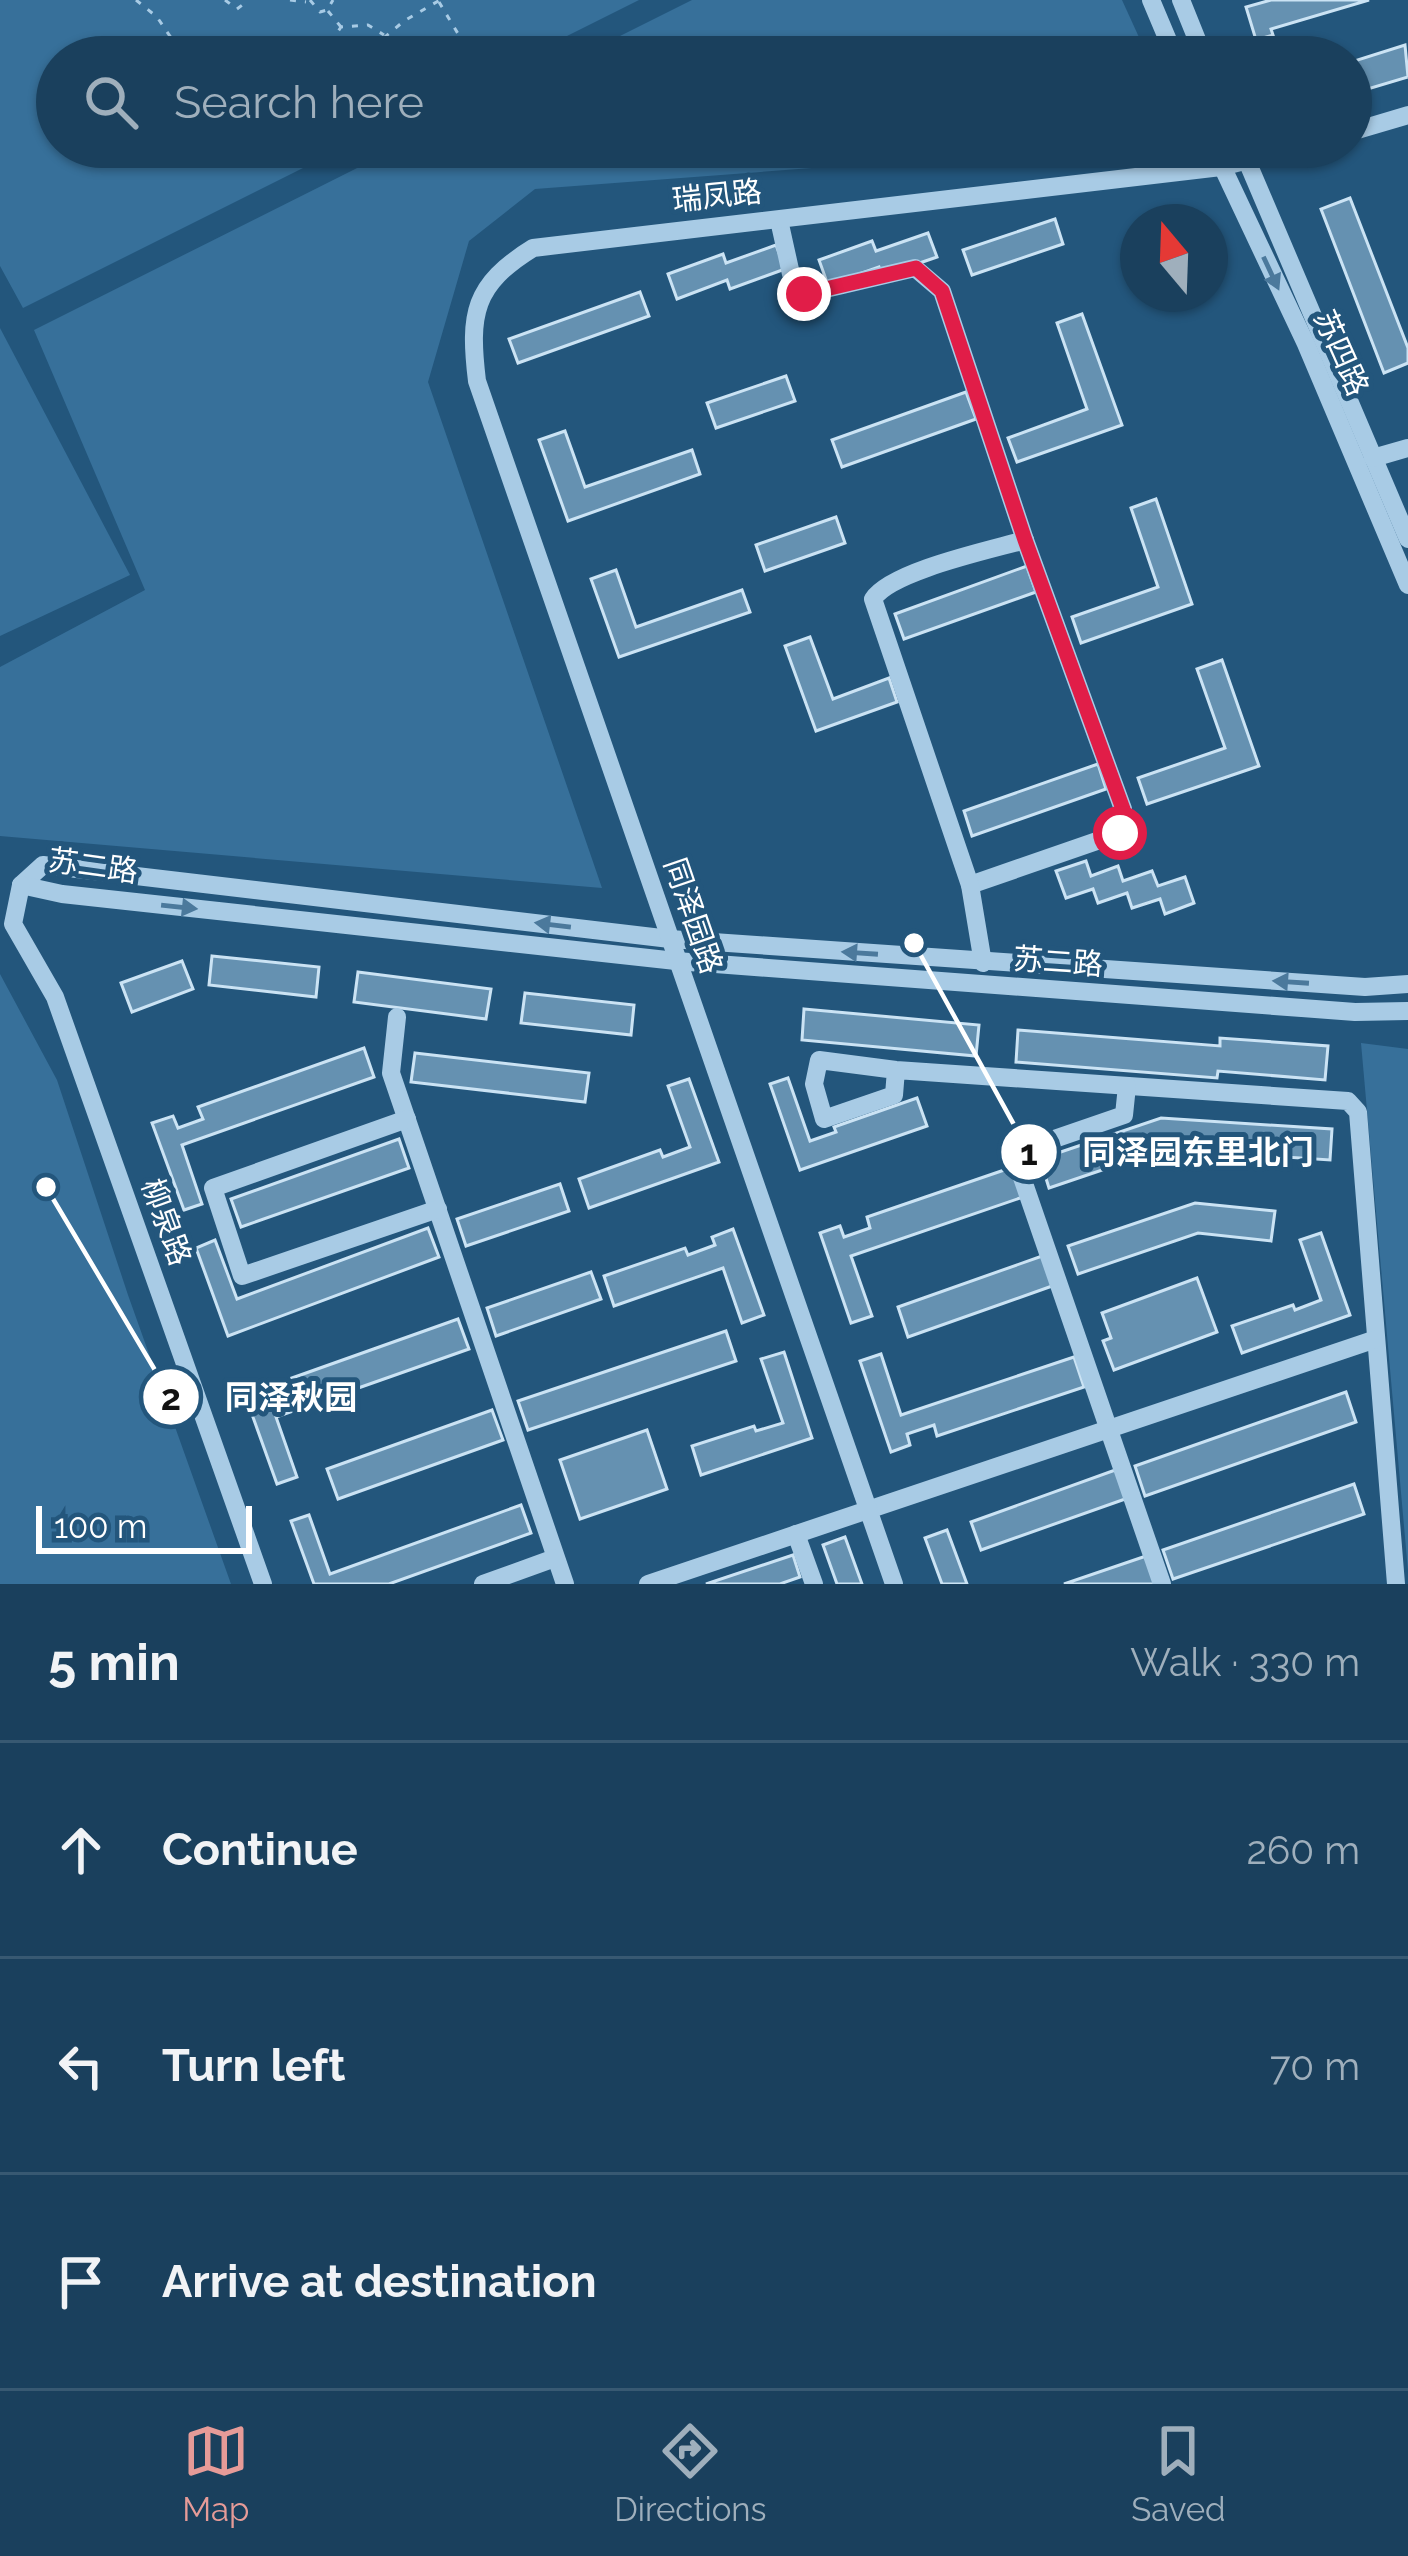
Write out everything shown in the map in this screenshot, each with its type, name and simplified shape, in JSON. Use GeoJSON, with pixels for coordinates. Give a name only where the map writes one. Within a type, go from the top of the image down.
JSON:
{"type":"FeatureCollection","features":[{"type":"Feature","properties":{"kind":"street"},"geometry":{"type":"LineString","coordinates":[[1151,0],[1166,36]]}},
{"type":"Feature","properties":{"kind":"street"},"geometry":{"type":"LineString","coordinates":[[1181,0],[1196,36]]}},
{"type":"Feature","properties":{"kind":"street"},"geometry":{"type":"LineString","coordinates":[[1372,126],[1408,115]]}},
{"type":"Feature","properties":{"kind":"street","name":"瑞凤路"},"geometry":{"type":"LineString","coordinates":[[501,268],[533,248],[1213,168]]}},
{"type":"Feature","properties":{"kind":"street","name":"苏四路"},"geometry":{"type":"LineString","coordinates":[[1221,168],[1306,344],[1408,585]]}},
{"type":"Feature","properties":{"kind":"street","name":"苏四路"},"geometry":{"type":"LineString","coordinates":[[1250,168],[1408,539]]}},
{"type":"Feature","properties":{"kind":"street"},"geometry":{"type":"LineString","coordinates":[[779,220],[791,274],[804,294],[916,268],[942,291],[1025,540],[1123,809],[1120,833],[970,885]]}},
{"type":"Feature","properties":{"kind":"street","name":"同泽园路"},"geometry":{"type":"LineString","coordinates":[[501,268],[475,306],[472,341],[477,381],[893,1584]]}},
{"type":"Feature","properties":{"kind":"street"},"geometry":{"type":"LineString","coordinates":[[1373,458],[1408,448]]}},
{"type":"Feature","properties":{"kind":"street"},"geometry":{"type":"LineString","coordinates":[[983,963],[970,885],[873,599],[899,580],[1025,540]]}},
{"type":"Feature","properties":{"kind":"street","name":"苏二路"},"geometry":{"type":"LineString","coordinates":[[22,885],[43,865],[670,939],[1365,987],[1408,984]]}},
{"type":"Feature","properties":{"kind":"street","name":"苏二路"},"geometry":{"type":"LineString","coordinates":[[22,885],[62,894],[676,961],[1331,1011],[1408,1010]]}},
{"type":"Feature","properties":{"kind":"street","name":"柳泉路"},"geometry":{"type":"LineString","coordinates":[[22,885],[13,924],[55,997],[263,1584]]}},
{"type":"Feature","properties":{"kind":"street"},"geometry":{"type":"LineString","coordinates":[[397,1017],[392,1073],[565,1584]]}},
{"type":"Feature","properties":{"kind":"street"},"geometry":{"type":"LineString","coordinates":[[896,1070],[894,1095],[824,1119],[814,1084],[819,1060],[896,1070],[1348,1101],[1358,1112],[1396,1584]]}},
{"type":"Feature","properties":{"kind":"street"},"geometry":{"type":"LineString","coordinates":[[1127,1086],[1124,1115],[1031,1147],[1017,1163],[1162,1584]]}},
{"type":"Feature","properties":{"kind":"street"},"geometry":{"type":"LineString","coordinates":[[407,1119],[213,1188],[242,1276],[438,1209]]}},
{"type":"Feature","properties":{"kind":"street"},"geometry":{"type":"LineString","coordinates":[[648,1584],[1376,1339]]}},
{"type":"Feature","properties":{"kind":"street"},"geometry":{"type":"LineString","coordinates":[[796,1534],[814,1584]]}},
{"type":"Feature","properties":{"kind":"street"},"geometry":{"type":"LineString","coordinates":[[483,1584],[556,1558]]}},
{"type":"Feature","properties":{"kind":"path"},"geometry":{"type":"LineString","coordinates":[[136,0],[157,17],[170,36]]}},
{"type":"Feature","properties":{"kind":"path"},"geometry":{"type":"LineString","coordinates":[[225,0],[237,9],[249,0]]}},
{"type":"Feature","properties":{"kind":"path"},"geometry":{"type":"LineString","coordinates":[[290,0],[310,1],[316,10],[327,10]]}},
{"type":"Feature","properties":{"kind":"path"},"geometry":{"type":"LineString","coordinates":[[327,10],[333,0]]}},
{"type":"Feature","properties":{"kind":"path"},"geometry":{"type":"LineString","coordinates":[[341,27],[368,25],[385,36],[439,0],[460,36]]}},
{"type":"Feature","properties":{"kind":"path"},"geometry":{"type":"LineString","coordinates":[[327,10],[341,27]]}},
{"type":"Feature","properties":{"kind":"path"},"geometry":{"type":"LineString","coordinates":[[335,36],[341,27]]}},
{"type":"Feature","properties":{"kind":"shaded area"},"geometry":{"type":"Polygon","coordinates":[[[0,0],[639,0],[567,36],[36,36],[36,168],[303,168],[23,308],[0,266],[0,0]]]}},
{"type":"Feature","properties":{"kind":"shaded area"},"geometry":{"type":"Polygon","coordinates":[[[692,0],[1122,0],[1138,36],[620,36],[692,0]]]}},
{"type":"Feature","properties":{"kind":"shaded area"},"geometry":{"type":"Polygon","coordinates":[[[357,168],[813,168],[535,189],[469,241],[428,382],[602,888],[0,836],[0,667],[145,590],[34,330],[357,168]]]}},
{"type":"Feature","properties":{"kind":"shaded area"},"geometry":{"type":"Polygon","coordinates":[[[0,328],[130,575],[0,636],[0,328]]]}},
{"type":"Feature","properties":{"kind":"shaded area"},"geometry":{"type":"Polygon","coordinates":[[[0,974],[57,1080],[231,1584],[0,1584],[0,974]]]}},
{"type":"Feature","properties":{"kind":"shaded area"},"geometry":{"type":"Polygon","coordinates":[[[1361,1043],[1408,1049],[1408,1571],[1361,1043]]]}},
{"type":"Feature","properties":{"kind":"building"},"geometry":{"type":"Polygon","coordinates":[[[1271,0],[1369,0],[1271,29],[1270,36],[1255,36],[1246,7],[1271,0]]]}},
{"type":"Feature","properties":{"kind":"building"},"geometry":{"type":"Polygon","coordinates":[[[1405,45],[1408,77],[1372,88],[1372,55],[1405,45]]]}},
{"type":"Feature","properties":{"kind":"building"},"geometry":{"type":"Polygon","coordinates":[[[1350,198],[1408,348],[1408,363],[1384,373],[1321,209],[1350,198]]]}},
{"type":"Feature","properties":{"kind":"building"},"geometry":{"type":"Polygon","coordinates":[[[1055,219],[1063,244],[972,275],[963,250],[1055,219]]]}},
{"type":"Feature","properties":{"kind":"building"},"geometry":{"type":"Polygon","coordinates":[[[928,233],[937,257],[882,276],[879,267],[828,285],[819,260],[872,241],[876,251],[928,233]]]}},
{"type":"Feature","properties":{"kind":"building"},"geometry":{"type":"Polygon","coordinates":[[[776,245],[785,269],[730,289],[727,280],[677,299],[668,274],[723,254],[726,263],[776,245]]]}},
{"type":"Feature","properties":{"kind":"building"},"geometry":{"type":"Polygon","coordinates":[[[640,292],[649,316],[518,363],[509,339],[640,292]]]}},
{"type":"Feature","properties":{"kind":"building"},"geometry":{"type":"Polygon","coordinates":[[[1082,314],[1122,425],[1017,462],[1008,438],[1087,409],[1057,323],[1082,314]]]}},
{"type":"Feature","properties":{"kind":"building"},"geometry":{"type":"Polygon","coordinates":[[[786,376],[795,401],[716,428],[707,403],[786,376]]]}},
{"type":"Feature","properties":{"kind":"building"},"geometry":{"type":"Polygon","coordinates":[[[966,392],[976,419],[842,467],[832,440],[966,392]]]}},
{"type":"Feature","properties":{"kind":"building"},"geometry":{"type":"Polygon","coordinates":[[[565,431],[585,487],[692,450],[700,474],[568,521],[539,440],[565,431]]]}},
{"type":"Feature","properties":{"kind":"building"},"geometry":{"type":"Polygon","coordinates":[[[1156,499],[1192,604],[1081,643],[1072,617],[1158,587],[1131,508],[1156,499]]]}},
{"type":"Feature","properties":{"kind":"building"},"geometry":{"type":"Polygon","coordinates":[[[836,517],[845,543],[765,571],[756,545],[836,517]]]}},
{"type":"Feature","properties":{"kind":"building"},"geometry":{"type":"Polygon","coordinates":[[[1027,566],[1036,592],[904,639],[895,614],[1027,566]]]}},
{"type":"Feature","properties":{"kind":"building"},"geometry":{"type":"Polygon","coordinates":[[[616,570],[636,627],[742,590],[750,612],[619,657],[591,579],[616,570]]]}},
{"type":"Feature","properties":{"kind":"building"},"geometry":{"type":"Polygon","coordinates":[[[810,637],[833,699],[889,678],[897,702],[816,731],[785,646],[810,637]]]}},
{"type":"Feature","properties":{"kind":"building"},"geometry":{"type":"Polygon","coordinates":[[[1222,660],[1259,766],[1147,804],[1138,778],[1225,748],[1197,669],[1222,660]]]}},
{"type":"Feature","properties":{"kind":"building"},"geometry":{"type":"Polygon","coordinates":[[[1098,764],[1106,789],[972,836],[964,811],[1098,764]]]}},
{"type":"Feature","properties":{"kind":"building"},"geometry":{"type":"Polygon","coordinates":[[[1086,861],[1091,876],[1118,866],[1123,881],[1152,871],[1158,886],[1185,877],[1194,903],[1165,914],[1160,899],[1132,908],[1127,893],[1098,903],[1093,889],[1066,898],[1056,871],[1086,861]]]}},
{"type":"Feature","properties":{"kind":"building"},"geometry":{"type":"Polygon","coordinates":[[[212,956],[319,967],[316,997],[209,985],[212,956]]]}},
{"type":"Feature","properties":{"kind":"building"},"geometry":{"type":"Polygon","coordinates":[[[182,961],[193,989],[132,1012],[121,983],[182,961]]]}},
{"type":"Feature","properties":{"kind":"building"},"geometry":{"type":"Polygon","coordinates":[[[358,972],[491,989],[486,1019],[354,1002],[358,972]]]}},
{"type":"Feature","properties":{"kind":"building"},"geometry":{"type":"Polygon","coordinates":[[[525,993],[634,1005],[631,1035],[521,1023],[525,993]]]}},
{"type":"Feature","properties":{"kind":"building"},"geometry":{"type":"Polygon","coordinates":[[[804,1009],[979,1025],[976,1056],[802,1040],[804,1009]]]}},
{"type":"Feature","properties":{"kind":"building"},"geometry":{"type":"Polygon","coordinates":[[[1018,1030],[1220,1046],[1220,1038],[1328,1046],[1325,1080],[1218,1071],[1217,1078],[1016,1062],[1018,1030]]]}},
{"type":"Feature","properties":{"kind":"building"},"geometry":{"type":"Polygon","coordinates":[[[364,1048],[374,1077],[182,1145],[202,1204],[184,1210],[152,1123],[173,1116],[178,1128],[203,1119],[198,1107],[364,1048]]]}},
{"type":"Feature","properties":{"kind":"building"},"geometry":{"type":"Polygon","coordinates":[[[415,1053],[589,1073],[585,1102],[411,1082],[415,1053]]]}},
{"type":"Feature","properties":{"kind":"building"},"geometry":{"type":"Polygon","coordinates":[[[788,1078],[810,1141],[836,1132],[834,1127],[917,1098],[927,1126],[800,1170],[770,1084],[788,1078]]]}},
{"type":"Feature","properties":{"kind":"building"},"geometry":{"type":"Polygon","coordinates":[[[689,1079],[719,1162],[589,1208],[579,1179],[660,1150],[663,1157],[690,1147],[668,1086],[689,1079]]]}},
{"type":"Feature","properties":{"kind":"building"},"geometry":{"type":"Polygon","coordinates":[[[1161,1118],[1332,1129],[1330,1160],[1164,1149],[1049,1188],[1040,1159],[1161,1118]]]}},
{"type":"Feature","properties":{"kind":"building"},"geometry":{"type":"Polygon","coordinates":[[[399,1139],[409,1168],[241,1227],[231,1199],[399,1139]]]}},
{"type":"Feature","properties":{"kind":"building"},"geometry":{"type":"Polygon","coordinates":[[[1013,1167],[1023,1197],[851,1256],[872,1316],[851,1323],[820,1233],[840,1226],[844,1237],[870,1228],[867,1217],[1013,1167]]]}},
{"type":"Feature","properties":{"kind":"building"},"geometry":{"type":"Polygon","coordinates":[[[560,1184],[569,1211],[466,1246],[457,1219],[560,1184]]]}},
{"type":"Feature","properties":{"kind":"building"},"geometry":{"type":"Polygon","coordinates":[[[1195,1203],[1275,1211],[1271,1241],[1198,1233],[1078,1274],[1068,1246],[1195,1203]]]}},
{"type":"Feature","properties":{"kind":"building"},"geometry":{"type":"Polygon","coordinates":[[[428,1228],[439,1257],[228,1336],[196,1248],[215,1240],[237,1299],[428,1228]]]}},
{"type":"Feature","properties":{"kind":"building"},"geometry":{"type":"Polygon","coordinates":[[[733,1229],[764,1315],[742,1323],[723,1268],[614,1306],[604,1276],[685,1248],[688,1255],[715,1245],[712,1237],[733,1229]]]}},
{"type":"Feature","properties":{"kind":"building"},"geometry":{"type":"Polygon","coordinates":[[[1321,1233],[1350,1315],[1242,1353],[1232,1326],[1321,1300],[1300,1240],[1321,1233]]]}},
{"type":"Feature","properties":{"kind":"building"},"geometry":{"type":"Polygon","coordinates":[[[1045,1255],[1055,1285],[908,1337],[898,1307],[1045,1255]]]}},
{"type":"Feature","properties":{"kind":"building"},"geometry":{"type":"Polygon","coordinates":[[[591,1272],[601,1299],[496,1336],[487,1308],[591,1272]]]}},
{"type":"Feature","properties":{"kind":"building"},"geometry":{"type":"Polygon","coordinates":[[[1197,1278],[1217,1332],[1114,1370],[1103,1341],[1111,1338],[1102,1313],[1197,1278]]]}},
{"type":"Feature","properties":{"kind":"building"},"geometry":{"type":"Polygon","coordinates":[[[458,1319],[469,1349],[276,1417],[297,1477],[277,1484],[245,1395],[266,1387],[271,1402],[298,1392],[292,1378],[458,1319]]]}},
{"type":"Feature","properties":{"kind":"building"},"geometry":{"type":"Polygon","coordinates":[[[726,1331],[736,1361],[528,1430],[518,1401],[726,1331]]]}},
{"type":"Feature","properties":{"kind":"building"},"geometry":{"type":"Polygon","coordinates":[[[784,1352],[812,1438],[701,1475],[692,1446],[754,1426],[756,1431],[783,1423],[761,1359],[784,1352]]]}},
{"type":"Feature","properties":{"kind":"building"},"geometry":{"type":"Polygon","coordinates":[[[881,1354],[901,1415],[1074,1357],[1084,1387],[937,1436],[934,1425],[907,1434],[910,1445],[891,1452],[860,1361],[881,1354]]]}},
{"type":"Feature","properties":{"kind":"building"},"geometry":{"type":"Polygon","coordinates":[[[1346,1392],[1356,1422],[1145,1496],[1135,1466],[1346,1392]]]}},
{"type":"Feature","properties":{"kind":"building"},"geometry":{"type":"Polygon","coordinates":[[[492,1410],[503,1440],[338,1499],[327,1469],[492,1410]]]}},
{"type":"Feature","properties":{"kind":"building"},"geometry":{"type":"Polygon","coordinates":[[[647,1430],[667,1489],[580,1519],[560,1460],[647,1430]]]}},
{"type":"Feature","properties":{"kind":"building"},"geometry":{"type":"Polygon","coordinates":[[[1118,1469],[1128,1498],[981,1550],[971,1522],[1118,1469]]]}},
{"type":"Feature","properties":{"kind":"building"},"geometry":{"type":"Polygon","coordinates":[[[1354,1484],[1364,1514],[1173,1579],[1163,1550],[1354,1484]]]}},
{"type":"Feature","properties":{"kind":"building"},"geometry":{"type":"Polygon","coordinates":[[[521,1505],[531,1533],[389,1584],[314,1584],[291,1521],[309,1515],[330,1574],[521,1505]]]}},
{"type":"Feature","properties":{"kind":"building"},"geometry":{"type":"Polygon","coordinates":[[[947,1530],[967,1584],[942,1584],[925,1538],[947,1530]]]}},
{"type":"Feature","properties":{"kind":"building"},"geometry":{"type":"Polygon","coordinates":[[[845,1537],[862,1584],[837,1584],[823,1545],[845,1537]]]}},
{"type":"Feature","properties":{"kind":"building"},"geometry":{"type":"Polygon","coordinates":[[[793,1555],[800,1577],[780,1584],[706,1584],[793,1555]]]}},
{"type":"Feature","properties":{"kind":"building"},"geometry":{"type":"Polygon","coordinates":[[[1149,1555],[1158,1584],[1064,1584],[1149,1555]]]}},
{"type":"Feature","properties":{"kind":"place","name":"同泽园东里北门"},"geometry":{"type":"Point","coordinates":[914,943]}},
{"type":"Feature","properties":{"kind":"place","name":"同泽秋园"},"geometry":{"type":"Point","coordinates":[46,1187]}},
{"type":"Feature","properties":{"kind":"route"},"geometry":{"type":"LineString","coordinates":[[804,294],[916,268],[942,291],[1025,540],[1123,809],[1120,833]]}}]}
